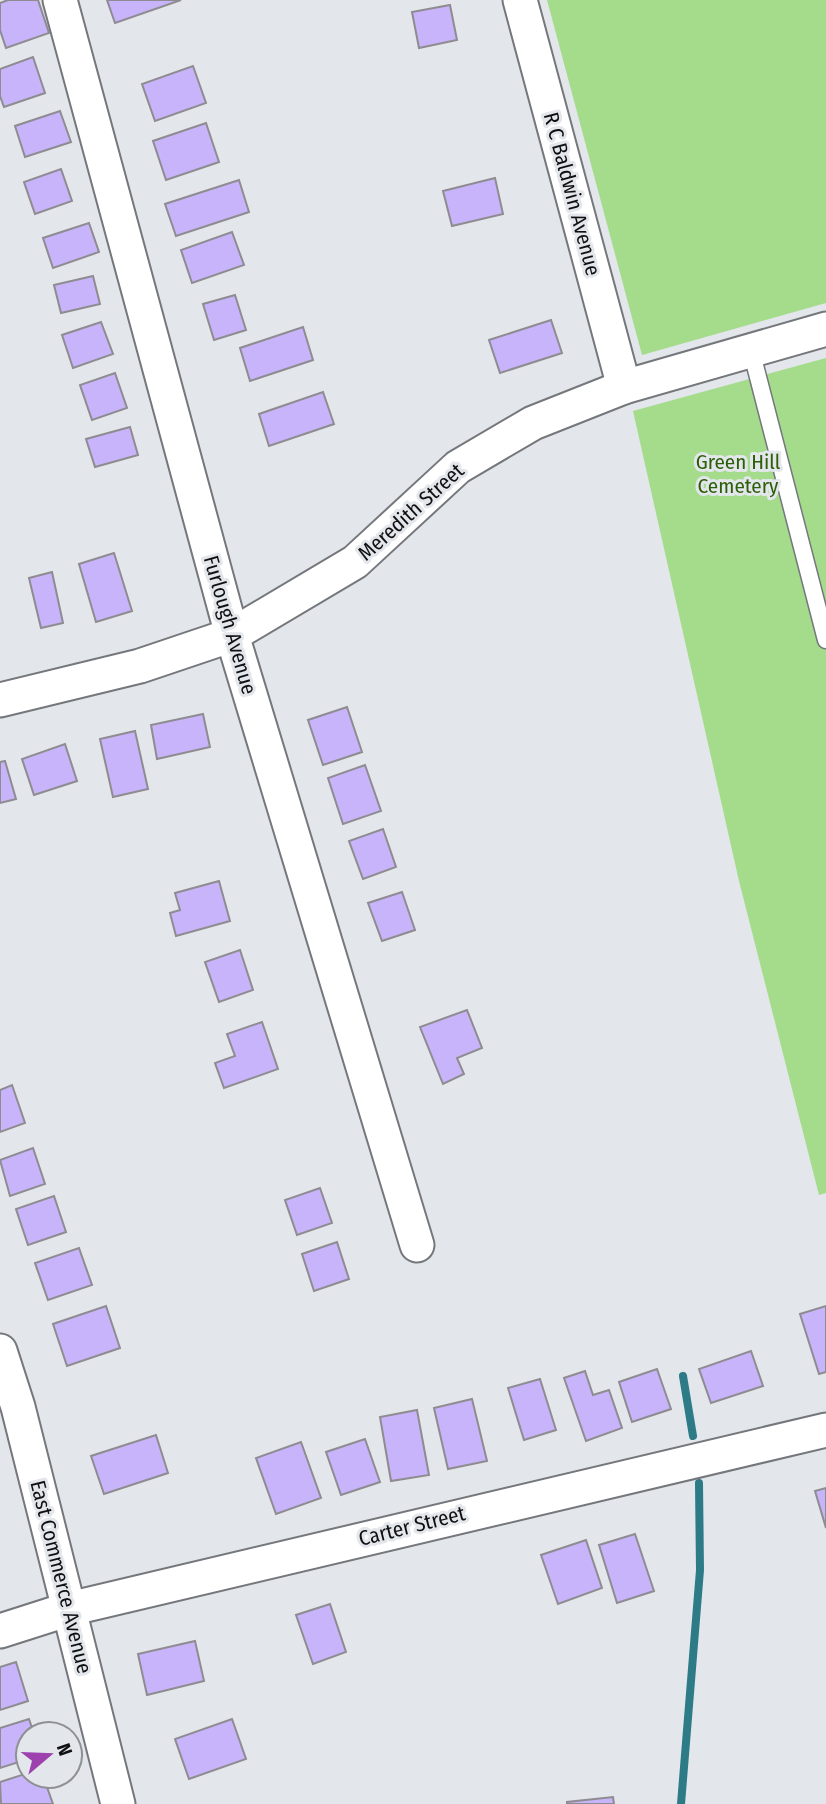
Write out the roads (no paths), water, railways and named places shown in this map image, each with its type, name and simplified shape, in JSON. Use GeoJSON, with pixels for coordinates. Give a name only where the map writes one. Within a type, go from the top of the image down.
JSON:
{"type":"FeatureCollection","features":[{"type":"Feature","properties":{"kind":"street","name":"Furlough Avenue"},"geometry":{"type":"LineString","coordinates":[[60,0],[232,635],[417,1245]]}},
{"type":"Feature","properties":{"kind":"street","name":"R C Baldwin Avenue"},"geometry":{"type":"LineString","coordinates":[[520,0],[624,387]]}},
{"type":"Feature","properties":{"kind":"street","name":"Meredith Street"},"geometry":{"type":"LineString","coordinates":[[0,700],[140,666],[232,635],[355,562],[458,467],[534,423],[624,387],[826,329]]}},
{"type":"Feature","properties":{"kind":"street","name":"East Commerce Avenue"},"geometry":{"type":"LineString","coordinates":[[0,1351],[18,1407],[118,1804]]}},
{"type":"Feature","properties":{"kind":"street","name":"Carter Street"},"geometry":{"type":"LineString","coordinates":[[0,1631],[69,1609],[826,1430]]}},
{"type":"Feature","properties":{"kind":"lane"},"geometry":{"type":"LineString","coordinates":[[751,351],[826,640]]}},
{"type":"Feature","properties":{"kind":"waterway"},"geometry":{"type":"LineString","coordinates":[[683,1376],[693,1436]]}},
{"type":"Feature","properties":{"kind":"waterway"},"geometry":{"type":"LineString","coordinates":[[681,1804],[700,1570],[699,1483]]}},
{"type":"Feature","properties":{"kind":"park label","name":"Green Hill Cemetery"},"geometry":{"type":"Point","coordinates":[738,474]}}]}
